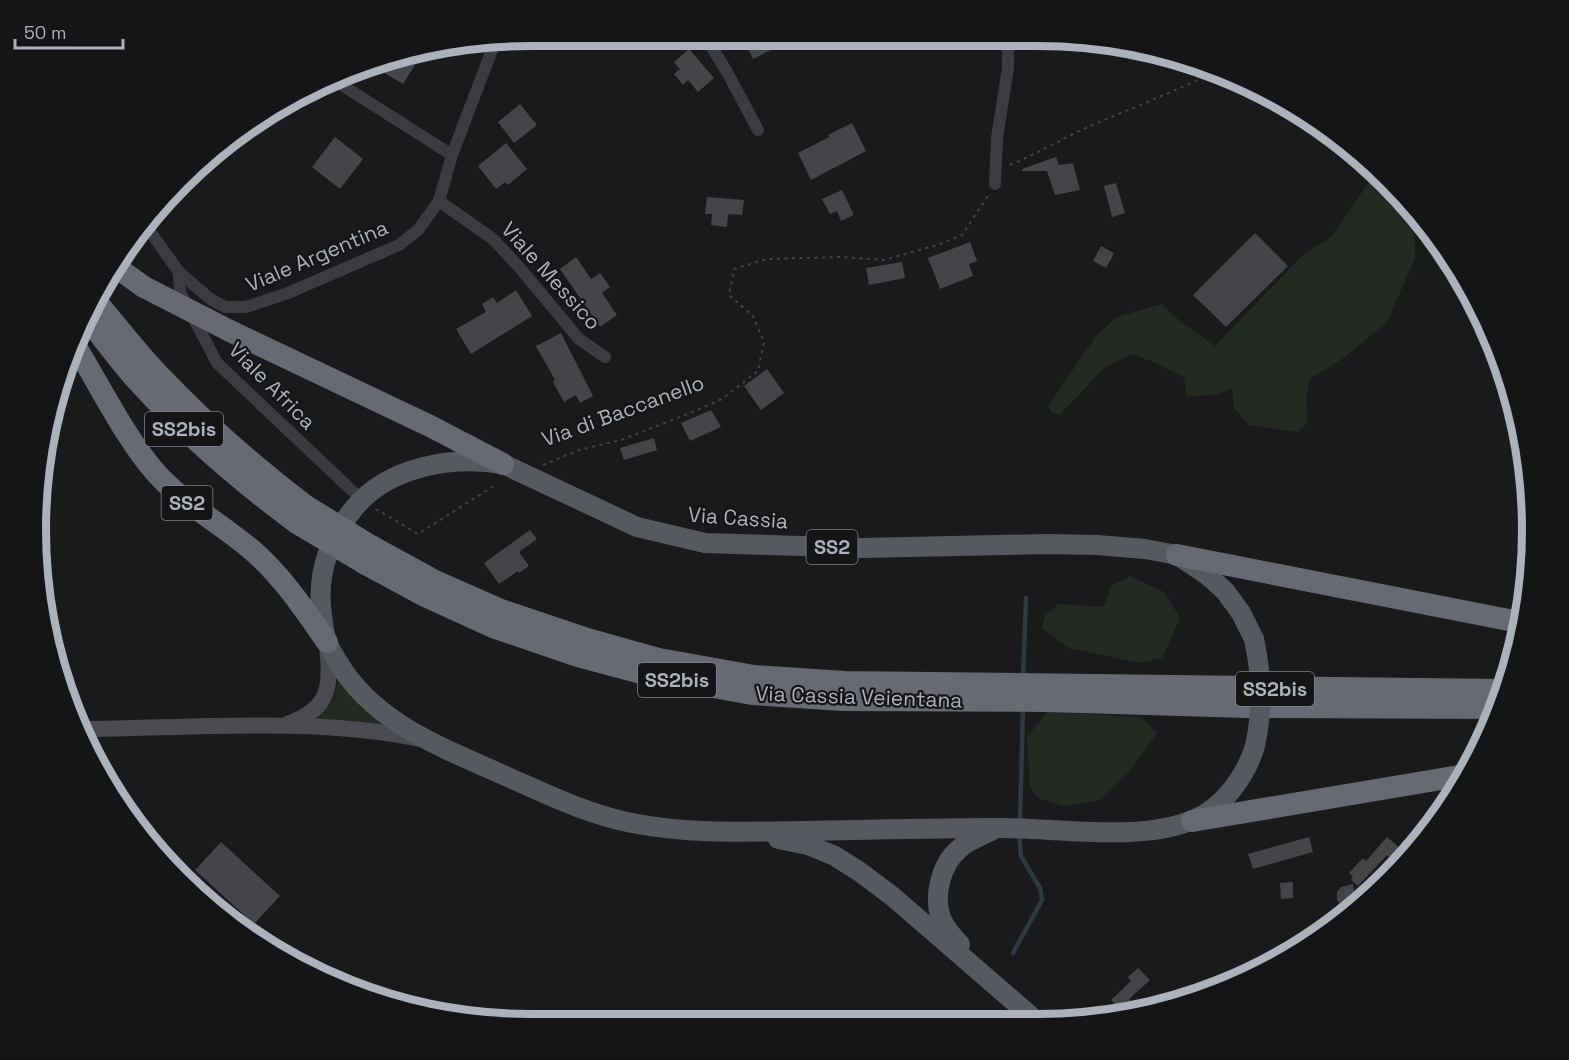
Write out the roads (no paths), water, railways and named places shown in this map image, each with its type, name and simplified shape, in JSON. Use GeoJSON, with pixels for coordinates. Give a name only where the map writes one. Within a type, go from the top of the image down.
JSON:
{"type":"FeatureCollection","features":[{"type":"Feature","properties":{"kind":"highway","name":"SS2"},"geometry":{"type":"LineString","coordinates":[[122,271],[144,287],[230,331],[430,426],[503,464]]}},
{"type":"Feature","properties":{"kind":"highway","name":"Via Cassia Veientana"},"geometry":{"type":"LineString","coordinates":[[101,307],[158,374],[302,514]]}},
{"type":"Feature","properties":{"kind":"highway","name":"Via Cassia Veientana"},"geometry":{"type":"LineString","coordinates":[[92,324],[141,385],[197,442],[258,494],[302,514],[367,555],[433,580],[501,610],[584,638],[659,659],[754,676],[1012,692],[1246,688],[1495,690]]}},
{"type":"Feature","properties":{"kind":"highway","name":"SS2"},"geometry":{"type":"LineString","coordinates":[[80,353],[129,435],[155,471],[183,500],[230,532],[272,569],[327,642]]}},
{"type":"Feature","properties":{"kind":"highway"},"geometry":{"type":"LineString","coordinates":[[1176,555],[1513,621]]}},
{"type":"Feature","properties":{"kind":"highway","name":"Via Cassia Veientana"},"geometry":{"type":"LineString","coordinates":[[1047,692],[1246,707],[1489,708]]}},
{"type":"Feature","properties":{"kind":"highway"},"geometry":{"type":"LineString","coordinates":[[1192,821],[1455,777]]}},
{"type":"Feature","properties":{"kind":"main road","name":"Via Cassia"},"geometry":{"type":"LineString","coordinates":[[478,461],[503,464],[637,526],[705,543],[862,548],[1097,545],[1145,549],[1176,555],[1208,575],[1225,591],[1241,613],[1254,639],[1261,671],[1261,717],[1248,765],[1229,792],[1213,807],[1192,821],[1165,829],[1133,832],[1013,828],[746,832],[669,829],[600,816],[571,805],[429,741],[393,720],[362,693],[343,670],[327,642],[321,601],[323,567],[334,537],[362,500],[389,480],[422,467],[478,461]]}},
{"type":"Feature","properties":{"kind":"main road","name":"Via Cassia"},"geometry":{"type":"LineString","coordinates":[[974,967],[940,916],[938,899],[940,879],[958,849],[1013,828]]}},
{"type":"Feature","properties":{"kind":"main road","name":"Via Cassia"},"geometry":{"type":"LineString","coordinates":[[746,832],[808,845],[835,856],[860,872],[892,896],[1028,1014]]}},
{"type":"Feature","properties":{"kind":"street"},"geometry":{"type":"LineString","coordinates":[[711,46],[758,130]]}},
{"type":"Feature","properties":{"kind":"street"},"geometry":{"type":"LineString","coordinates":[[995,184],[997,138],[1008,68],[1008,46]]}},
{"type":"Feature","properties":{"kind":"street","name":"Viale Argentina"},"geometry":{"type":"LineString","coordinates":[[179,272],[209,298],[225,307],[246,307],[288,293],[399,245],[418,230],[439,201],[452,155],[491,49]]}},
{"type":"Feature","properties":{"kind":"street"},"geometry":{"type":"LineString","coordinates":[[341,85],[452,155]]}},
{"type":"Feature","properties":{"kind":"street","name":"Viale Messico"},"geometry":{"type":"LineString","coordinates":[[439,201],[493,238],[579,339],[605,357]]}},
{"type":"Feature","properties":{"kind":"street","name":"Viale Africa"},"geometry":{"type":"LineString","coordinates":[[150,231],[179,272],[180,292],[217,363],[362,500]]}},
{"type":"Feature","properties":{"kind":"street"},"geometry":{"type":"LineString","coordinates":[[280,726],[306,715],[324,698],[328,690],[330,675],[327,642]]}},
{"type":"Feature","properties":{"kind":"street"},"geometry":{"type":"LineString","coordinates":[[89,729],[280,726],[361,730],[429,741]]}},
{"type":"Feature","properties":{"kind":"waterway"},"geometry":{"type":"LineString","coordinates":[[1023,679],[1026,598]]}},
{"type":"Feature","properties":{"kind":"waterway"},"geometry":{"type":"LineString","coordinates":[[1020,823],[1023,708]]}},
{"type":"Feature","properties":{"kind":"waterway"},"geometry":{"type":"LineString","coordinates":[[1013,953],[1042,900],[1040,888],[1021,856],[1019,834]]}}]}
